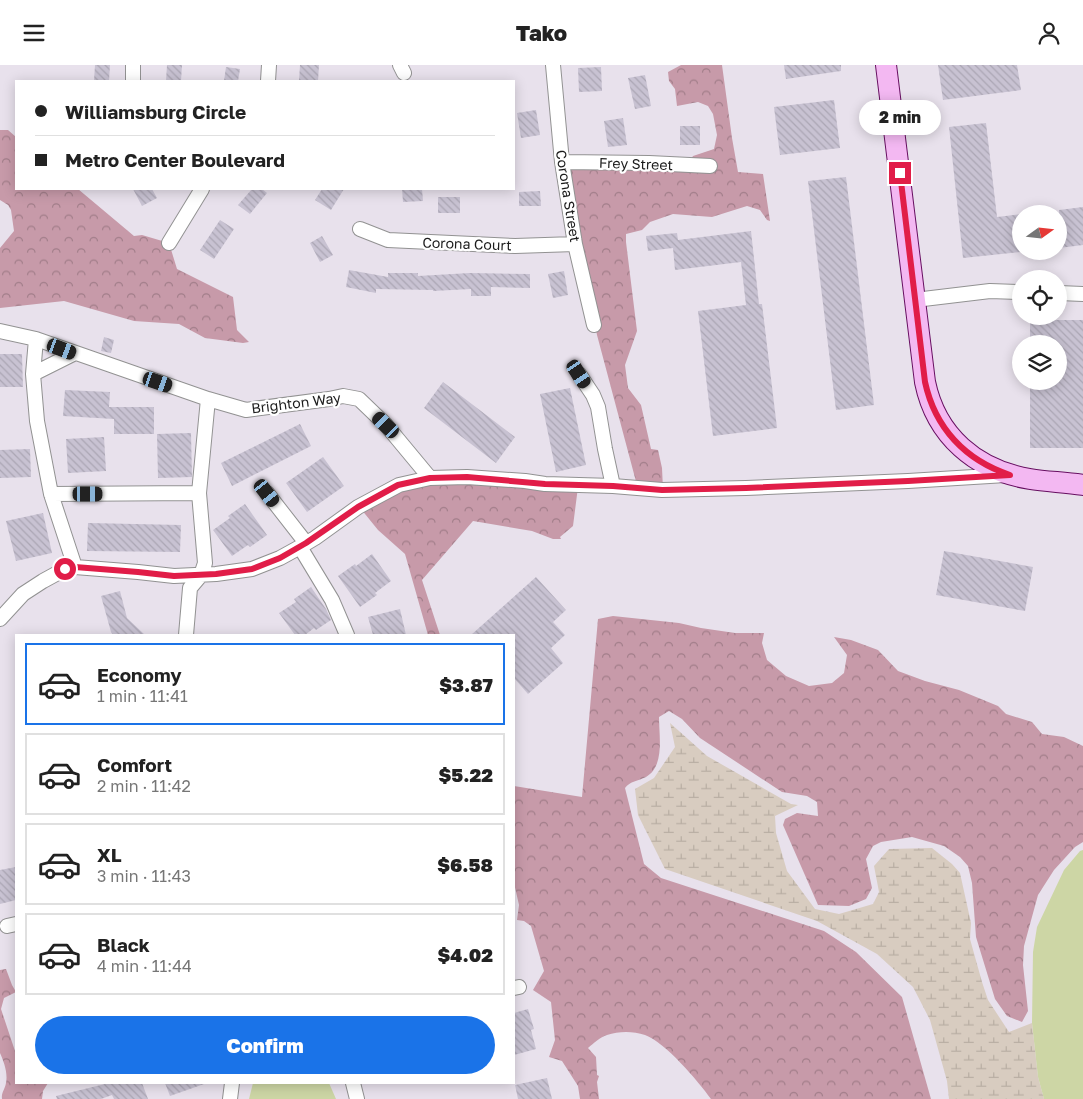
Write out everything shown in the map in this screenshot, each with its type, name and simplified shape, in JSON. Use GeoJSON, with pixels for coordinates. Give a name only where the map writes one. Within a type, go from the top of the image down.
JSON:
{"type":"FeatureCollection","features":[{"type":"Feature","properties":{"kind":"street"},"geometry":{"type":"LineString","coordinates":[[133,65],[133,80]]}},
{"type":"Feature","properties":{"kind":"street"},"geometry":{"type":"LineString","coordinates":[[268,80],[269,65]]}},
{"type":"Feature","properties":{"kind":"street","name":"Corona Street"},"geometry":{"type":"LineString","coordinates":[[553,65],[562,162],[575,244],[594,325]]}},
{"type":"Feature","properties":{"kind":"street"},"geometry":{"type":"LineString","coordinates":[[886,65],[925,382],[930,401],[946,431],[957,444],[984,464],[1010,475],[1083,485]]}},
{"type":"Feature","properties":{"kind":"street","name":"Frey Street"},"geometry":{"type":"LineString","coordinates":[[562,162],[710,166]]}},
{"type":"Feature","properties":{"kind":"street"},"geometry":{"type":"LineString","coordinates":[[169,243],[201,190]]}},
{"type":"Feature","properties":{"kind":"street","name":"Corona Court"},"geometry":{"type":"LineString","coordinates":[[360,229],[388,240],[515,246],[575,244]]}},
{"type":"Feature","properties":{"kind":"street"},"geometry":{"type":"LineString","coordinates":[[915,300],[990,291],[1012,292]]}},
{"type":"Feature","properties":{"kind":"street"},"geometry":{"type":"LineString","coordinates":[[1067,293],[1083,294]]}},
{"type":"Feature","properties":{"kind":"street","name":"Brighton Way"},"geometry":{"type":"LineString","coordinates":[[0,331],[36,339],[208,399],[246,410],[329,399],[343,395],[359,399],[386,425],[430,478]]}},
{"type":"Feature","properties":{"kind":"street"},"geometry":{"type":"LineString","coordinates":[[36,339],[33,374],[37,421],[51,494],[75,567]]}},
{"type":"Feature","properties":{"kind":"street"},"geometry":{"type":"LineString","coordinates":[[33,374],[75,353]]}},
{"type":"Feature","properties":{"kind":"street"},"geometry":{"type":"LineString","coordinates":[[579,374],[593,395],[598,407],[613,486]]}},
{"type":"Feature","properties":{"kind":"street"},"geometry":{"type":"LineString","coordinates":[[186,634],[190,588],[201,575],[205,563],[199,493],[208,399]]}},
{"type":"Feature","properties":{"kind":"street"},"geometry":{"type":"LineString","coordinates":[[0,619],[23,594],[65,569],[75,567],[174,576],[252,569],[280,558],[303,545],[358,507],[398,485],[430,478],[467,477],[545,484],[662,490],[746,488],[1010,475]]}},
{"type":"Feature","properties":{"kind":"street"},"geometry":{"type":"LineString","coordinates":[[51,494],[199,493]]}},
{"type":"Feature","properties":{"kind":"street"},"geometry":{"type":"LineString","coordinates":[[267,493],[303,545],[332,600],[347,634]]}},
{"type":"Feature","properties":{"kind":"street"},"geometry":{"type":"LineString","coordinates":[[230,1099],[232,1084]]}},
{"type":"Feature","properties":{"kind":"street"},"geometry":{"type":"LineString","coordinates":[[353,1084],[357,1099]]}},
{"type":"Feature","properties":{"kind":"green space"},"geometry":{"type":"Polygon","coordinates":[[[681,65],[722,65],[738,172],[763,174],[770,221],[767,220],[760,210],[747,206],[712,217],[673,214],[650,222],[642,230],[626,234],[637,331],[625,365],[628,388],[641,405],[651,449],[658,450],[662,468],[663,489],[638,489],[597,335],[564,164],[688,164],[693,156],[714,149],[717,135],[713,114],[708,106],[698,102],[677,106],[675,89],[669,81],[668,72],[681,65]]]}},
{"type":"Feature","properties":{"kind":"green space"},"geometry":{"type":"Polygon","coordinates":[[[0,130],[8,130],[15,136],[15,190],[79,190],[134,236],[142,235],[169,243],[177,269],[233,297],[237,330],[249,342],[243,343],[205,338],[179,324],[134,321],[64,301],[0,308],[0,248],[14,231],[11,210],[8,205],[0,200],[0,130]]]}},
{"type":"Feature","properties":{"kind":"green space"},"geometry":{"type":"Polygon","coordinates":[[[422,480],[578,487],[573,526],[560,537],[561,539],[553,539],[532,531],[473,521],[422,580],[440,634],[428,634],[405,554],[378,530],[361,509],[422,480]]]}},
{"type":"Feature","properties":{"kind":"green space"},"geometry":{"type":"Polygon","coordinates":[[[613,616],[679,623],[735,633],[764,633],[762,643],[767,660],[786,676],[809,686],[832,683],[844,673],[847,655],[834,637],[851,640],[878,650],[898,671],[925,681],[959,690],[998,706],[1006,714],[1032,722],[1042,734],[1064,737],[1083,746],[1083,842],[1075,847],[1054,870],[1038,895],[1024,946],[1023,965],[1028,1011],[1022,1022],[1007,1016],[995,999],[976,937],[972,883],[968,866],[960,857],[944,846],[912,837],[881,842],[873,846],[866,859],[872,888],[866,899],[849,906],[818,905],[783,825],[785,819],[797,813],[818,816],[817,802],[807,796],[782,792],[700,738],[682,719],[669,711],[659,717],[660,750],[656,766],[646,777],[632,782],[625,788],[644,864],[661,878],[824,931],[856,952],[902,997],[931,1099],[711,1099],[690,1073],[662,1045],[645,1035],[626,1032],[604,1036],[588,1048],[596,1057],[597,1075],[599,1076],[597,1082],[599,1099],[580,1099],[578,1086],[562,1061],[549,1057],[555,1040],[551,1002],[533,990],[544,971],[531,926],[524,921],[517,920],[519,905],[515,887],[515,786],[582,797],[598,619],[613,616]]]}},
{"type":"Feature","properties":{"kind":"green space"},"geometry":{"type":"Polygon","coordinates":[[[670,723],[707,756],[791,804],[798,805],[775,816],[776,833],[787,871],[815,909],[839,914],[873,904],[879,892],[874,866],[889,849],[932,848],[952,864],[960,873],[971,923],[970,939],[988,1000],[1009,1032],[1032,1023],[1038,1077],[1044,1099],[949,1099],[947,1081],[930,1020],[913,987],[877,954],[817,921],[665,869],[638,815],[635,789],[654,778],[675,747],[670,723]]]}},
{"type":"Feature","properties":{"kind":"green space"},"geometry":{"type":"Polygon","coordinates":[[[6,969],[15,990],[15,992],[4,998],[1,1009],[15,1051],[15,1084],[47,1084],[43,1091],[42,1099],[2,1099],[6,1075],[0,1053],[0,970],[6,969]]]}},
{"type":"Feature","properties":{"kind":"shaded area"},"geometry":{"type":"Polygon","coordinates":[[[1083,850],[1083,1099],[1044,1099],[1038,1077],[1032,1023],[1033,952],[1037,927],[1064,870],[1083,850]]]}},
{"type":"Feature","properties":{"kind":"shaded area"},"geometry":{"type":"Polygon","coordinates":[[[253,1084],[329,1084],[336,1099],[249,1099],[253,1084]]]}},
{"type":"Feature","properties":{"kind":"building"},"geometry":{"type":"Polygon","coordinates":[[[95,65],[110,65],[109,80],[94,80],[95,65]]]}},
{"type":"Feature","properties":{"kind":"building"},"geometry":{"type":"Polygon","coordinates":[[[167,65],[182,65],[181,80],[166,80],[167,65]]]}},
{"type":"Feature","properties":{"kind":"building"},"geometry":{"type":"Polygon","coordinates":[[[300,65],[319,65],[318,80],[299,80],[300,65]]]}},
{"type":"Feature","properties":{"kind":"building"},"geometry":{"type":"Polygon","coordinates":[[[784,65],[841,65],[841,71],[786,79],[784,65]]]}},
{"type":"Feature","properties":{"kind":"building"},"geometry":{"type":"Polygon","coordinates":[[[938,65],[1017,65],[1021,90],[943,100],[938,65]]]}},
{"type":"Feature","properties":{"kind":"building"},"geometry":{"type":"Polygon","coordinates":[[[226,67],[240,69],[238,80],[224,80],[226,67]]]}},
{"type":"Feature","properties":{"kind":"building"},"geometry":{"type":"Polygon","coordinates":[[[601,67],[602,91],[579,92],[578,68],[601,67]]]}},
{"type":"Feature","properties":{"kind":"building"},"geometry":{"type":"Polygon","coordinates":[[[645,75],[651,106],[635,109],[628,78],[645,75]]]}},
{"type":"Feature","properties":{"kind":"building"},"geometry":{"type":"Polygon","coordinates":[[[834,100],[840,148],[780,155],[774,107],[834,100]]]}},
{"type":"Feature","properties":{"kind":"building"},"geometry":{"type":"Polygon","coordinates":[[[536,110],[540,135],[521,138],[517,113],[536,110]]]}},
{"type":"Feature","properties":{"kind":"building"},"geometry":{"type":"Polygon","coordinates":[[[623,118],[627,145],[608,147],[604,121],[623,118]]]}},
{"type":"Feature","properties":{"kind":"building"},"geometry":{"type":"Polygon","coordinates":[[[986,123],[997,217],[1012,215],[1012,253],[963,258],[949,127],[986,123]]]}},
{"type":"Feature","properties":{"kind":"building"},"geometry":{"type":"Polygon","coordinates":[[[680,126],[700,126],[700,145],[680,145],[680,126]]]}},
{"type":"Feature","properties":{"kind":"building"},"geometry":{"type":"Polygon","coordinates":[[[846,177],[874,405],[836,410],[808,181],[846,177]]]}},
{"type":"Feature","properties":{"kind":"building"},"geometry":{"type":"Polygon","coordinates":[[[134,190],[153,190],[157,198],[142,206],[134,190]]]}},
{"type":"Feature","properties":{"kind":"building"},"geometry":{"type":"Polygon","coordinates":[[[251,190],[263,190],[267,193],[250,214],[238,205],[251,190]]]}},
{"type":"Feature","properties":{"kind":"building"},"geometry":{"type":"Polygon","coordinates":[[[321,190],[343,190],[331,210],[315,200],[321,190]]]}},
{"type":"Feature","properties":{"kind":"building"},"geometry":{"type":"Polygon","coordinates":[[[402,190],[422,190],[423,201],[403,202],[402,190]]]}},
{"type":"Feature","properties":{"kind":"building"},"geometry":{"type":"Polygon","coordinates":[[[540,191],[541,206],[519,206],[519,192],[540,191]]]}},
{"type":"Feature","properties":{"kind":"building"},"geometry":{"type":"Polygon","coordinates":[[[438,197],[460,197],[460,213],[438,213],[438,197]]]}},
{"type":"Feature","properties":{"kind":"building"},"geometry":{"type":"Polygon","coordinates":[[[1083,207],[1083,245],[1068,247],[1068,209],[1083,207]]]}},
{"type":"Feature","properties":{"kind":"building"},"geometry":{"type":"Polygon","coordinates":[[[220,220],[234,229],[214,259],[200,250],[220,220]]]}},
{"type":"Feature","properties":{"kind":"building"},"geometry":{"type":"Polygon","coordinates":[[[751,231],[759,304],[762,304],[777,428],[713,436],[698,311],[746,305],[741,262],[675,270],[673,248],[648,251],[646,236],[677,233],[678,240],[751,231]]]}},
{"type":"Feature","properties":{"kind":"building"},"geometry":{"type":"Polygon","coordinates":[[[322,236],[333,255],[320,262],[310,243],[322,236]]]}},
{"type":"Feature","properties":{"kind":"building"},"geometry":{"type":"Polygon","coordinates":[[[349,270],[388,277],[388,273],[418,273],[418,276],[470,273],[530,274],[530,288],[491,287],[491,296],[471,296],[471,289],[433,291],[376,289],[376,293],[346,287],[349,270]]]}},
{"type":"Feature","properties":{"kind":"building"},"geometry":{"type":"Polygon","coordinates":[[[564,271],[568,295],[553,298],[548,274],[564,271]]]}},
{"type":"Feature","properties":{"kind":"building"},"geometry":{"type":"Polygon","coordinates":[[[1067,320],[1083,320],[1083,448],[1030,448],[1030,390],[1067,390],[1067,335],[1030,335],[1030,325],[1067,325],[1067,320]]]}},
{"type":"Feature","properties":{"kind":"building"},"geometry":{"type":"Polygon","coordinates":[[[104,337],[114,340],[111,353],[101,351],[104,337]]]}},
{"type":"Feature","properties":{"kind":"building"},"geometry":{"type":"Polygon","coordinates":[[[0,354],[22,354],[23,387],[0,387],[0,354]]]}},
{"type":"Feature","properties":{"kind":"building"},"geometry":{"type":"Polygon","coordinates":[[[443,382],[515,437],[496,463],[424,408],[443,382]]]}},
{"type":"Feature","properties":{"kind":"building"},"geometry":{"type":"Polygon","coordinates":[[[570,388],[586,465],[556,472],[540,394],[570,388]]]}},
{"type":"Feature","properties":{"kind":"building"},"geometry":{"type":"Polygon","coordinates":[[[65,390],[110,392],[109,407],[154,407],[154,434],[114,434],[114,419],[63,416],[65,390]]]}},
{"type":"Feature","properties":{"kind":"building"},"geometry":{"type":"Polygon","coordinates":[[[300,424],[311,446],[232,486],[221,463],[300,424]]]}},
{"type":"Feature","properties":{"kind":"building"},"geometry":{"type":"Polygon","coordinates":[[[191,433],[192,477],[158,478],[157,434],[191,433]]]}},
{"type":"Feature","properties":{"kind":"building"},"geometry":{"type":"Polygon","coordinates":[[[104,437],[106,471],[68,473],[66,439],[104,437]]]}},
{"type":"Feature","properties":{"kind":"building"},"geometry":{"type":"Polygon","coordinates":[[[30,449],[31,477],[0,478],[0,450],[30,449]]]}},
{"type":"Feature","properties":{"kind":"building"},"geometry":{"type":"Polygon","coordinates":[[[323,457],[344,486],[307,512],[286,483],[323,457]]]}},
{"type":"Feature","properties":{"kind":"building"},"geometry":{"type":"Polygon","coordinates":[[[245,504],[267,535],[250,547],[248,545],[232,556],[213,530],[245,504]]]}},
{"type":"Feature","properties":{"kind":"building"},"geometry":{"type":"Polygon","coordinates":[[[43,513],[52,553],[16,561],[6,521],[43,513]]]}},
{"type":"Feature","properties":{"kind":"building"},"geometry":{"type":"Polygon","coordinates":[[[88,523],[181,525],[180,552],[87,551],[88,523]]]}},
{"type":"Feature","properties":{"kind":"building"},"geometry":{"type":"Polygon","coordinates":[[[944,551],[1033,567],[1025,611],[936,595],[944,551]]]}},
{"type":"Feature","properties":{"kind":"building"},"geometry":{"type":"Polygon","coordinates":[[[372,554],[391,581],[375,593],[377,595],[360,607],[338,576],[372,554]]]}},
{"type":"Feature","properties":{"kind":"building"},"geometry":{"type":"Polygon","coordinates":[[[536,577],[566,610],[553,622],[565,635],[551,648],[563,663],[528,694],[515,679],[515,634],[472,634],[536,577]]]}},
{"type":"Feature","properties":{"kind":"building"},"geometry":{"type":"Polygon","coordinates":[[[311,587],[331,620],[306,634],[294,634],[279,613],[296,602],[294,599],[311,587]]]}},
{"type":"Feature","properties":{"kind":"building"},"geometry":{"type":"Polygon","coordinates":[[[120,591],[127,618],[144,634],[112,634],[101,596],[120,591]]]}},
{"type":"Feature","properties":{"kind":"building"},"geometry":{"type":"Polygon","coordinates":[[[400,609],[406,634],[373,634],[368,617],[400,609]]]}},
{"type":"Feature","properties":{"kind":"building"},"geometry":{"type":"Polygon","coordinates":[[[15,867],[15,900],[0,904],[0,870],[15,867]]]}},
{"type":"Feature","properties":{"kind":"building"},"geometry":{"type":"Polygon","coordinates":[[[528,1009],[534,1029],[531,1030],[536,1049],[515,1055],[515,1013],[528,1009]]]}},
{"type":"Feature","properties":{"kind":"building"},"geometry":{"type":"Polygon","coordinates":[[[547,1078],[552,1099],[518,1099],[515,1085],[547,1078]]]}},
{"type":"Feature","properties":{"kind":"building"},"geometry":{"type":"Polygon","coordinates":[[[105,1084],[142,1084],[148,1099],[114,1099],[112,1095],[101,1099],[57,1099],[56,1096],[105,1084]]]}},
{"type":"Feature","properties":{"kind":"building"},"geometry":{"type":"Polygon","coordinates":[[[165,1084],[204,1084],[170,1096],[165,1084]]]}},
{"type":"Feature","properties":{"kind":"route"},"geometry":{"type":"LineString","coordinates":[[65,569],[75,567],[174,576],[216,574],[252,569],[280,558],[315,538],[358,507],[398,485],[430,478],[467,477],[545,484],[662,490],[746,488],[1010,475],[984,464],[957,444],[946,431],[930,401],[925,382],[900,173]]}}]}
